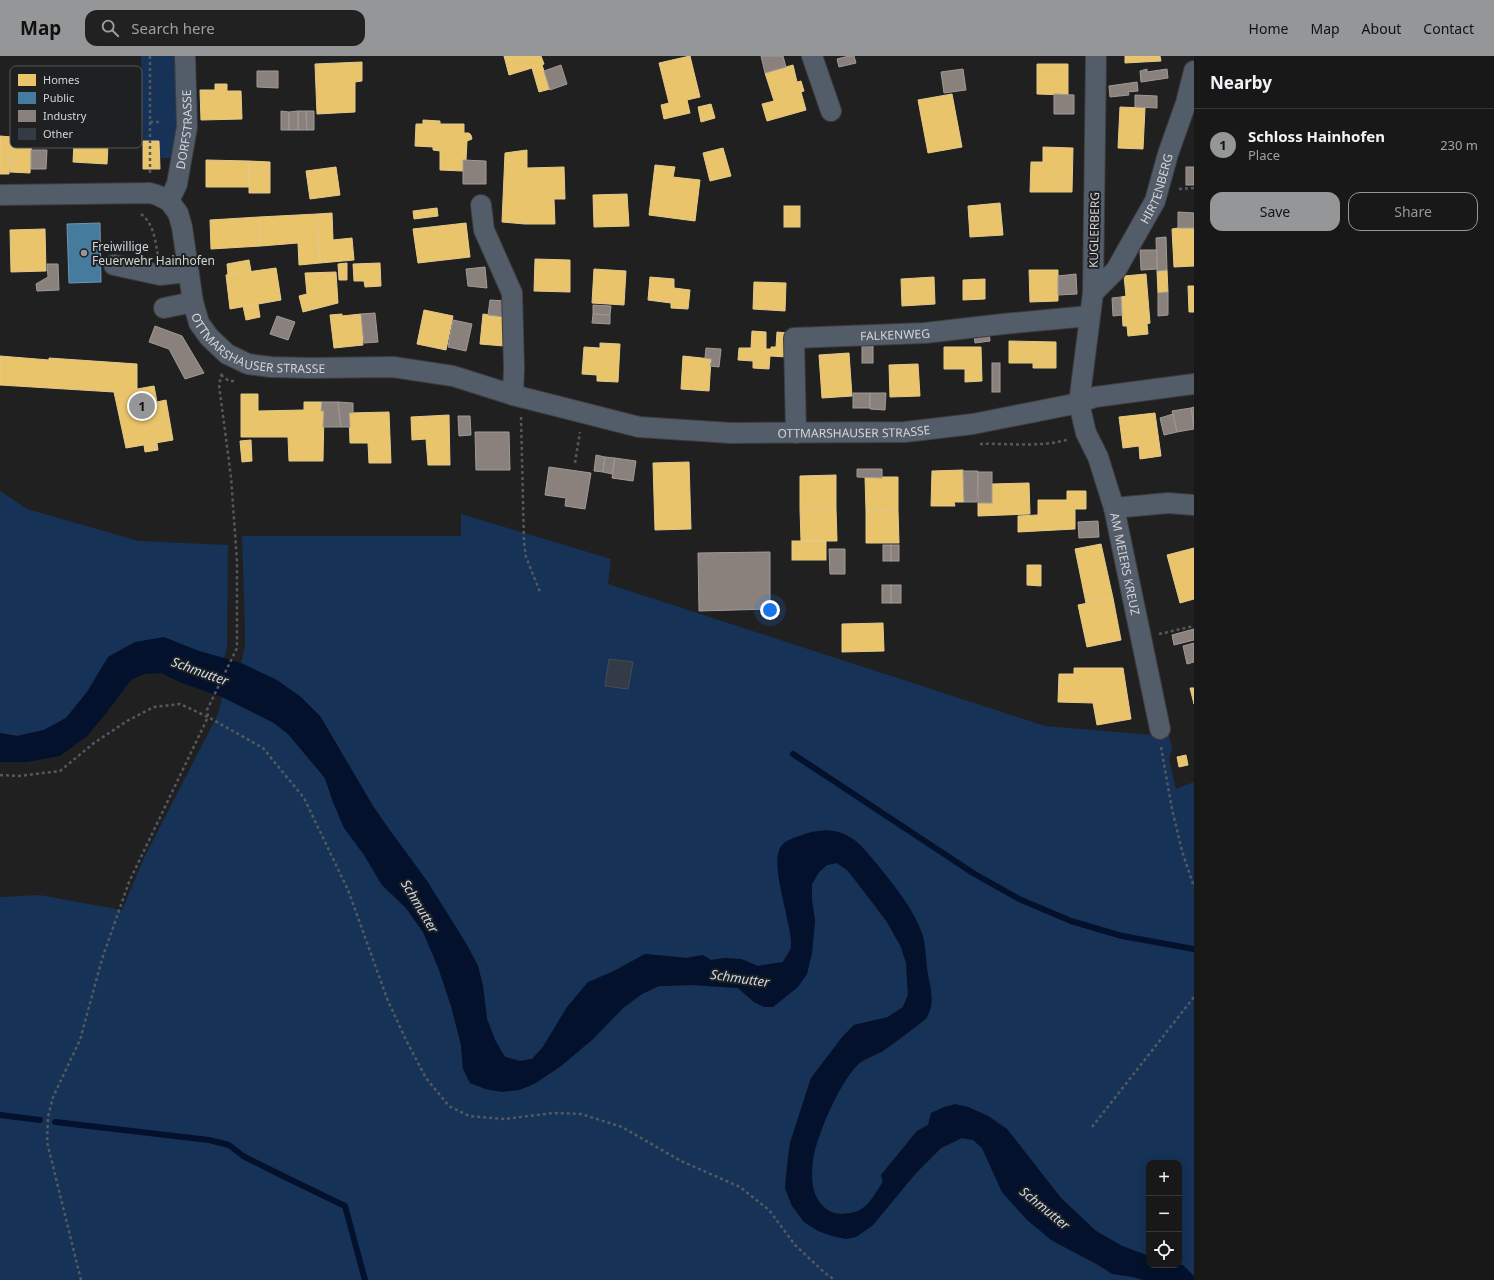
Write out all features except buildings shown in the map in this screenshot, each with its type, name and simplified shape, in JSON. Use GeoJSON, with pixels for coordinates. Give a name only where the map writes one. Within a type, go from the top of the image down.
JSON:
{"type":"FeatureCollection","features":[{"type":"Feature","properties":{"kind":"street","name":"DORFSTRASSE"},"geometry":{"type":"LineString","coordinates":[[169,201],[177,184],[188,127],[185,56]]}},
{"type":"Feature","properties":{"kind":"street"},"geometry":{"type":"LineString","coordinates":[[812,56],[831,111]]}},
{"type":"Feature","properties":{"kind":"street","name":"KUGLERBERG"},"geometry":{"type":"LineString","coordinates":[[1079,403],[1093,293],[1096,56]]}},
{"type":"Feature","properties":{"kind":"street","name":"HIRTENBERG"},"geometry":{"type":"LineString","coordinates":[[1093,293],[1116,270],[1155,201],[1168,154],[1186,103],[1194,71]]}},
{"type":"Feature","properties":{"kind":"street"},"geometry":{"type":"LineString","coordinates":[[0,195],[150,192],[169,201]]}},
{"type":"Feature","properties":{"kind":"street","name":"OTTMARSHAUSER STRASSE"},"geometry":{"type":"LineString","coordinates":[[169,201],[178,213],[193,302],[199,322],[209,337],[228,354],[248,364],[271,367],[310,368],[393,367],[452,376],[517,396],[639,427],[730,433],[912,431],[973,424],[1079,403],[1095,397],[1194,384]]}},
{"type":"Feature","properties":{"kind":"street"},"geometry":{"type":"LineString","coordinates":[[481,205],[484,230],[512,293],[517,396]]}},
{"type":"Feature","properties":{"kind":"street"},"geometry":{"type":"LineString","coordinates":[[114,265],[160,275],[188,272]]}},
{"type":"Feature","properties":{"kind":"street"},"geometry":{"type":"LineString","coordinates":[[164,308],[193,302]]}},
{"type":"Feature","properties":{"kind":"street","name":"FALKENWEG"},"geometry":{"type":"LineString","coordinates":[[796,433],[794,338],[924,332],[1089,316]]}},
{"type":"Feature","properties":{"kind":"street","name":"AM MEIERS KREUZ"},"geometry":{"type":"LineString","coordinates":[[1079,403],[1086,433],[1098,456],[1114,508],[1160,729]]}},
{"type":"Feature","properties":{"kind":"street"},"geometry":{"type":"LineString","coordinates":[[1114,508],[1168,503],[1194,505]]}},
{"type":"Feature","properties":{"kind":"path"},"geometry":{"type":"LineString","coordinates":[[150,56],[150,192]]}},
{"type":"Feature","properties":{"kind":"path"},"geometry":{"type":"LineString","coordinates":[[150,122],[160,122]]}},
{"type":"Feature","properties":{"kind":"path"},"geometry":{"type":"LineString","coordinates":[[136,210],[148,220],[154,235],[160,275]]}},
{"type":"Feature","properties":{"kind":"path"},"geometry":{"type":"LineString","coordinates":[[81,1280],[47,1142],[48,1117],[53,1097],[80,1040],[102,959],[129,882],[208,717],[207,710],[237,648],[237,561],[231,477],[219,385],[228,354]]}},
{"type":"Feature","properties":{"kind":"path"},"geometry":{"type":"LineString","coordinates":[[517,396],[524,542],[526,557],[540,592]]}},
{"type":"Feature","properties":{"kind":"path"},"geometry":{"type":"LineString","coordinates":[[575,463],[580,430]]}},
{"type":"Feature","properties":{"kind":"path"},"geometry":{"type":"LineString","coordinates":[[1142,638],[1194,626]]}},
{"type":"Feature","properties":{"kind":"path"},"geometry":{"type":"LineString","coordinates":[[0,775],[19,776],[60,770],[94,743],[127,721],[154,707],[180,704],[208,717],[263,748],[304,798],[348,890],[388,1002],[426,1078],[449,1106],[469,1116],[490,1118],[553,1113],[581,1114],[622,1127],[681,1161],[740,1187],[769,1210],[795,1245],[825,1274],[835,1280]]}},
{"type":"Feature","properties":{"kind":"path"},"geometry":{"type":"LineString","coordinates":[[1160,729],[1172,808],[1182,851],[1194,887]]}},
{"type":"Feature","properties":{"kind":"path"},"geometry":{"type":"LineString","coordinates":[[1092,1127],[1194,997]]}},
{"type":"Feature","properties":{"kind":"shaded area"},"geometry":{"type":"Polygon","coordinates":[[[141,56],[179,56],[181,120],[175,158],[159,158],[159,141],[143,141],[141,56]]]}},
{"type":"Feature","properties":{"kind":"shaded area"},"geometry":{"type":"Polygon","coordinates":[[[0,491],[27,509],[139,541],[228,545],[227,648],[224,658],[199,651],[87,692],[66,718],[44,730],[17,736],[0,733],[0,491]]]}},
{"type":"Feature","properties":{"kind":"shaded area"},"geometry":{"type":"Polygon","coordinates":[[[461,514],[611,559],[608,584],[1045,726],[1153,735],[1168,732],[1172,748],[1169,759],[1176,789],[1194,782],[1194,1276],[1182,1265],[1182,1160],[1146,1160],[1146,1255],[1122,1246],[1096,1231],[1061,1198],[1007,1129],[988,1116],[968,1107],[917,1131],[881,1175],[883,1181],[866,1206],[862,1209],[854,1213],[835,1213],[823,1207],[819,1203],[813,1190],[812,1183],[813,1159],[818,1139],[839,1090],[850,1072],[857,1065],[883,1051],[927,1018],[926,963],[923,937],[826,829],[786,914],[791,935],[791,948],[783,962],[758,966],[741,959],[725,958],[711,960],[703,955],[686,958],[645,954],[614,971],[567,1007],[543,1047],[532,1059],[520,1061],[505,1057],[495,1040],[487,1019],[483,986],[478,966],[467,945],[427,881],[373,806],[320,716],[241,663],[245,647],[242,536],[461,536],[461,514]]]}},
{"type":"Feature","properties":{"kind":"shaded area"},"geometry":{"type":"Polygon","coordinates":[[[222,697],[274,723],[288,734],[325,778],[333,802],[382,885],[406,908],[423,932],[438,967],[451,1006],[461,1045],[463,1069],[519,1090],[534,1084],[561,1066],[593,1039],[623,1008],[642,994],[659,986],[691,985],[738,988],[754,1002],[773,1007],[780,1001],[812,953],[815,921],[812,900],[812,884],[819,872],[827,865],[837,863],[848,871],[872,902],[887,922],[901,947],[906,963],[908,995],[903,1007],[888,1017],[854,1025],[843,1036],[811,1078],[790,1143],[787,1162],[785,1188],[792,1206],[872,1226],[916,1173],[941,1148],[962,1138],[973,1140],[982,1148],[1002,1192],[1051,1240],[1112,1273],[1143,1280],[0,1280],[0,897],[39,895],[122,910],[143,860],[218,714],[222,697]]]}},
{"type":"Feature","properties":{"kind":"water","name":"Schmutter"},"geometry":{"type":"Polygon","coordinates":[[[164,637],[199,651],[241,663],[277,680],[301,697],[320,716],[373,806],[427,881],[467,945],[478,966],[483,986],[487,1019],[495,1040],[505,1057],[520,1061],[532,1059],[543,1047],[567,1007],[588,982],[614,971],[645,954],[686,958],[703,955],[711,960],[725,958],[741,959],[758,966],[783,962],[791,948],[791,936],[781,892],[777,863],[779,852],[783,844],[786,841],[807,833],[822,830],[836,831],[850,837],[862,847],[883,871],[909,907],[919,926],[924,941],[932,1002],[925,1019],[881,1052],[862,1061],[846,1079],[838,1093],[819,1137],[813,1160],[812,1173],[814,1191],[820,1202],[828,1210],[838,1214],[855,1212],[862,1209],[866,1206],[883,1182],[881,1175],[917,1131],[928,1125],[931,1113],[955,1104],[968,1107],[988,1116],[1007,1129],[1061,1198],[1096,1231],[1122,1246],[1146,1255],[1146,1268],[1182,1268],[1183,1265],[1194,1276],[1194,1280],[1143,1280],[1112,1274],[1097,1264],[1051,1240],[1026,1219],[1002,1192],[982,1148],[973,1140],[962,1138],[941,1148],[916,1173],[872,1226],[856,1237],[846,1239],[832,1236],[818,1231],[804,1222],[792,1206],[785,1188],[790,1143],[811,1078],[843,1036],[854,1025],[888,1017],[903,1007],[908,995],[906,963],[901,947],[887,922],[872,902],[848,871],[837,863],[827,865],[819,872],[812,884],[812,900],[815,921],[812,953],[807,974],[798,987],[773,1007],[764,1007],[754,1002],[738,988],[691,985],[659,986],[642,994],[623,1008],[593,1039],[561,1066],[534,1084],[519,1090],[502,1092],[485,1089],[470,1083],[463,1069],[461,1045],[451,1006],[438,967],[423,932],[406,908],[382,885],[364,855],[344,828],[325,778],[288,734],[274,723],[222,697],[182,683],[161,673],[144,674],[131,680],[87,736],[60,756],[27,762],[0,762],[0,733],[17,736],[44,730],[66,718],[87,692],[108,657],[135,642],[164,637]]]}},
{"type":"Feature","properties":{"kind":"waterway"},"geometry":{"type":"LineString","coordinates":[[793,754],[973,873],[1019,899],[1071,921],[1122,936],[1194,949]]}},
{"type":"Feature","properties":{"kind":"waterway"},"geometry":{"type":"LineString","coordinates":[[0,1115],[40,1120]]}},
{"type":"Feature","properties":{"kind":"waterway"},"geometry":{"type":"LineString","coordinates":[[55,1122],[209,1140],[229,1145],[243,1156],[345,1206],[365,1280]]}},
{"type":"Feature","properties":{"kind":"place","name":"Freiwillige Feuerwehr Hainhofen"},"geometry":{"type":"Point","coordinates":[84,253]}},
{"type":"Feature","properties":{"kind":"place","name":"Schloss Hainhofen"},"geometry":{"type":"Point","coordinates":[142,406]}}]}
